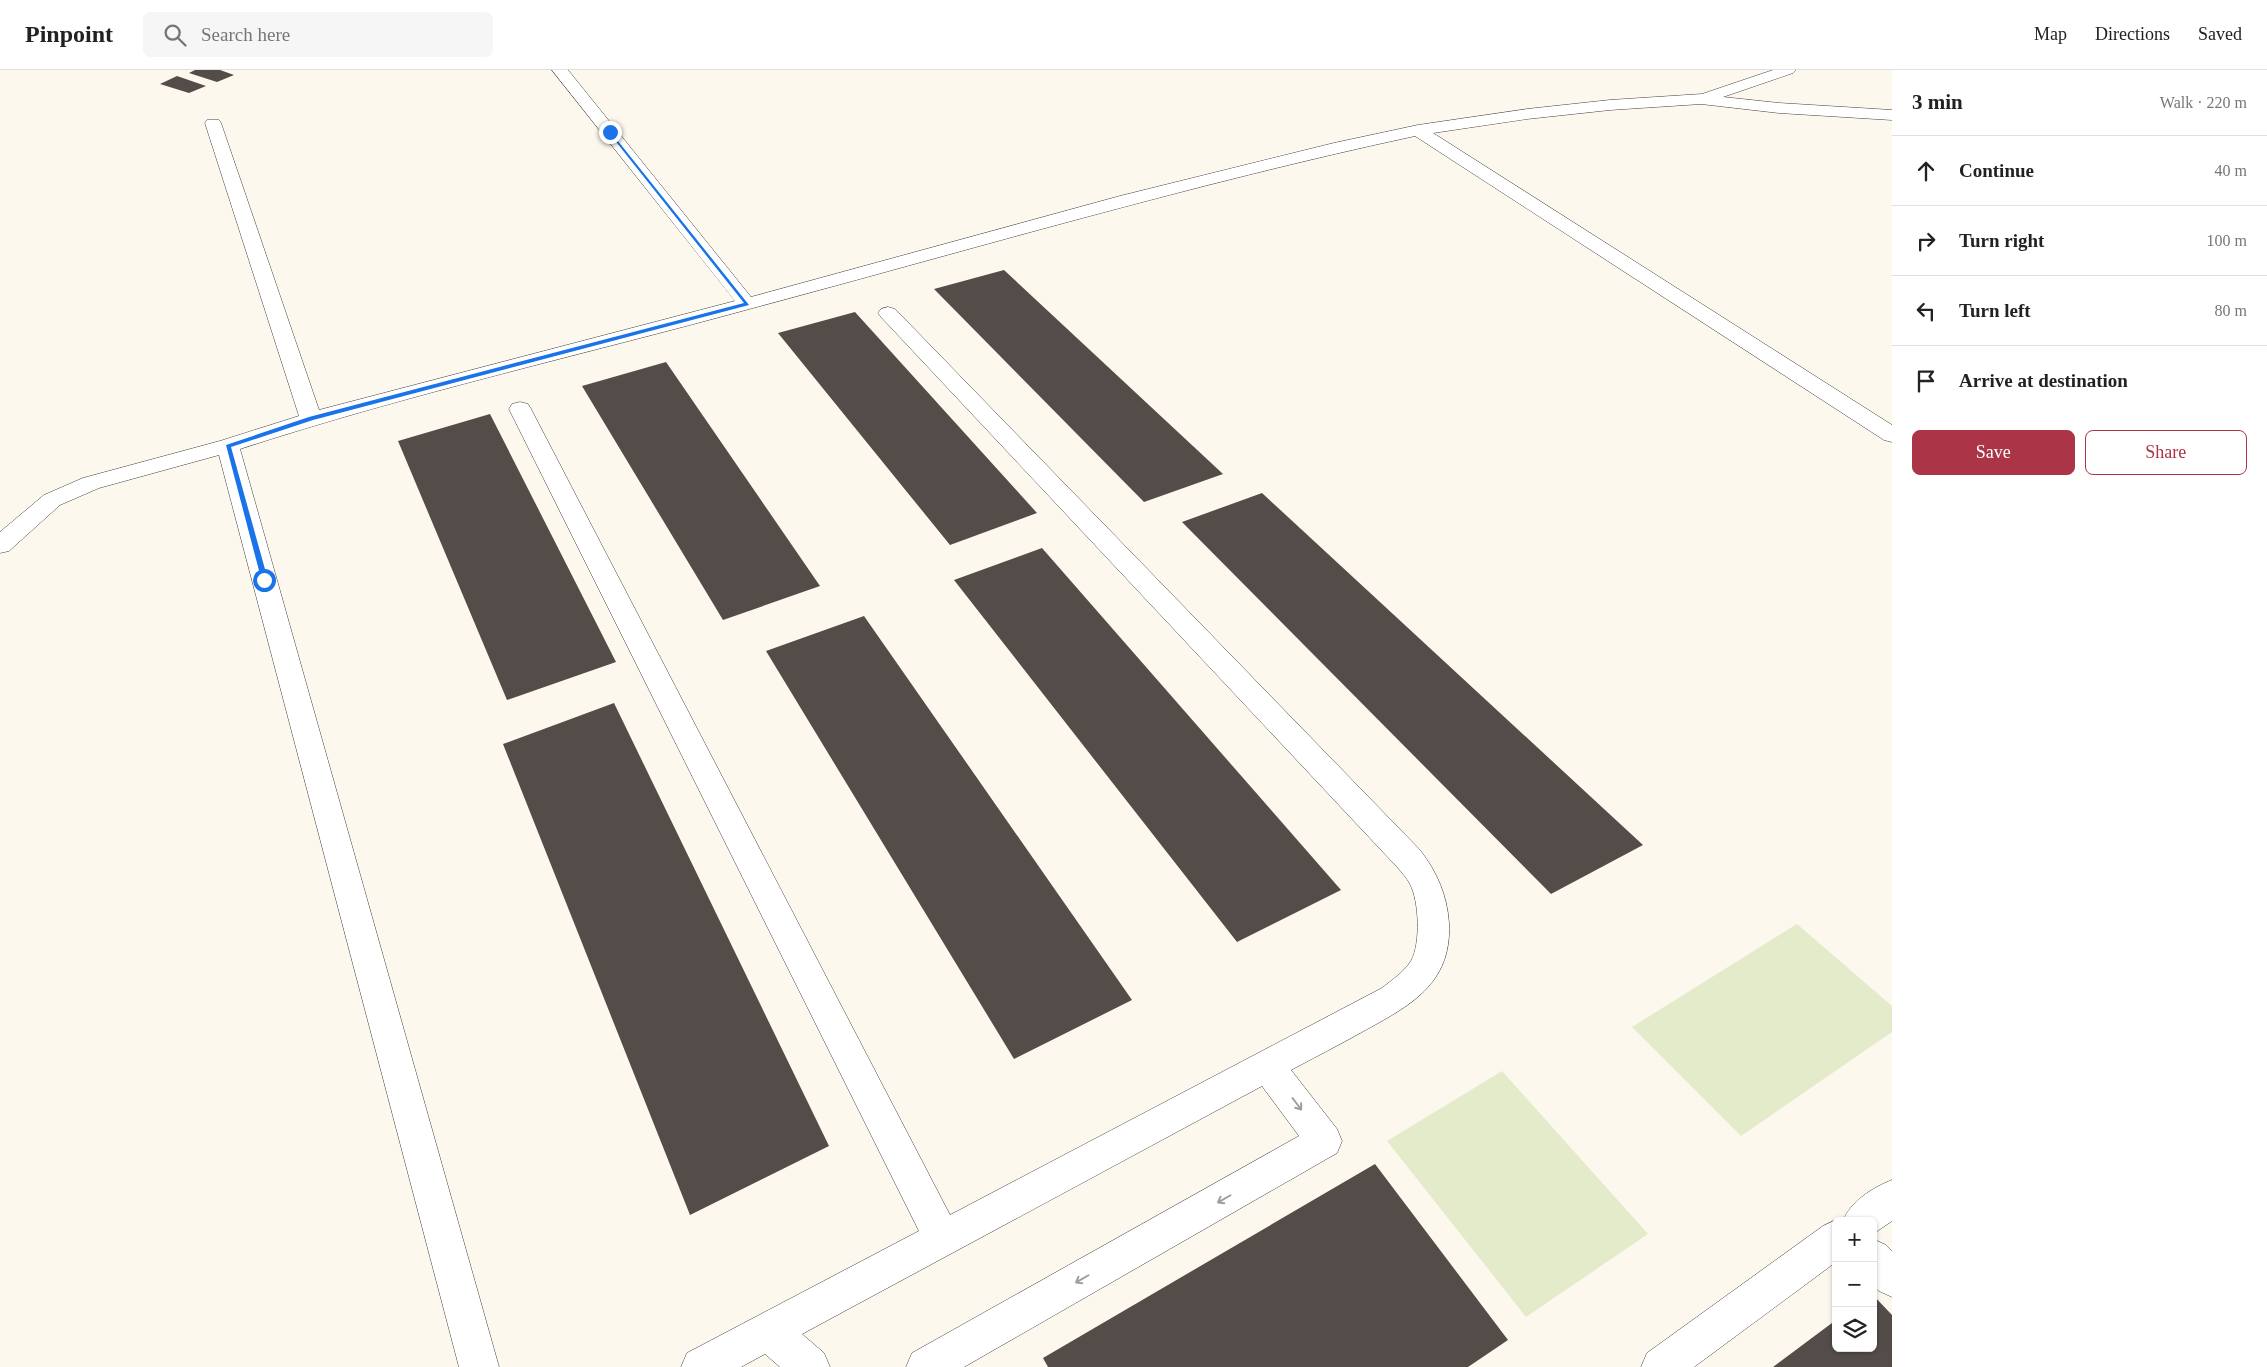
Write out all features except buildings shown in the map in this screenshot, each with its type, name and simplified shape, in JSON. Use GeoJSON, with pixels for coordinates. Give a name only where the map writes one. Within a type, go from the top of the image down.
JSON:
{"type":"FeatureCollection","features":[{"type":"Feature","properties":{"kind":"street"},"geometry":{"type":"LineString","coordinates":[[560,70],[747,304]]}},
{"type":"Feature","properties":{"kind":"street"},"geometry":{"type":"LineString","coordinates":[[1701,99],[1788,70]]}},
{"type":"Feature","properties":{"kind":"street"},"geometry":{"type":"LineString","coordinates":[[0,545],[52,500],[91,484],[228,446],[311,419],[747,304],[1126,200],[1334,148],[1418,130],[1527,114],[1610,105],[1701,99],[1779,108],[1892,115]]}},
{"type":"Feature","properties":{"kind":"street"},"geometry":{"type":"LineString","coordinates":[[213,123],[311,419]]}},
{"type":"Feature","properties":{"kind":"street"},"geometry":{"type":"LineString","coordinates":[[1418,130],[1892,435]]}},
{"type":"Feature","properties":{"kind":"street"},"geometry":{"type":"LineString","coordinates":[[701,1367],[1394,998],[1424,968],[1433,938],[1433,923],[1426,884],[1410,859],[888,313]]}},
{"type":"Feature","properties":{"kind":"street"},"geometry":{"type":"LineString","coordinates":[[520,409],[942,1238]]}},
{"type":"Feature","properties":{"kind":"street"},"geometry":{"type":"LineString","coordinates":[[228,446],[479,1367]]}},
{"type":"Feature","properties":{"kind":"street"},"geometry":{"type":"LineString","coordinates":[[926,1367],[1324,1142],[1267,1065]]}},
{"type":"Feature","properties":{"kind":"street"},"geometry":{"type":"LineString","coordinates":[[1866,1217],[1892,1198]]}},
{"type":"Feature","properties":{"kind":"street"},"geometry":{"type":"LineString","coordinates":[[1661,1367],[1832,1242]]}},
{"type":"Feature","properties":{"kind":"street"},"geometry":{"type":"LineString","coordinates":[[1877,1262],[1892,1278]]}},
{"type":"Feature","properties":{"kind":"street"},"geometry":{"type":"LineString","coordinates":[[769,1330],[810,1367]]}},
{"type":"Feature","properties":{"kind":"green space"},"geometry":{"type":"Polygon","coordinates":[[[1797,924],[1892,1006],[1892,1032],[1741,1136],[1632,1027],[1797,924]]]}},
{"type":"Feature","properties":{"kind":"green space"},"geometry":{"type":"Polygon","coordinates":[[[1502,1071],[1648,1234],[1526,1317],[1387,1141],[1502,1071]]]}},
{"type":"Feature","properties":{"kind":"route"},"geometry":{"type":"LineString","coordinates":[[264,580],[228,446],[266,432],[311,419],[747,304],[610,132]]}}]}
